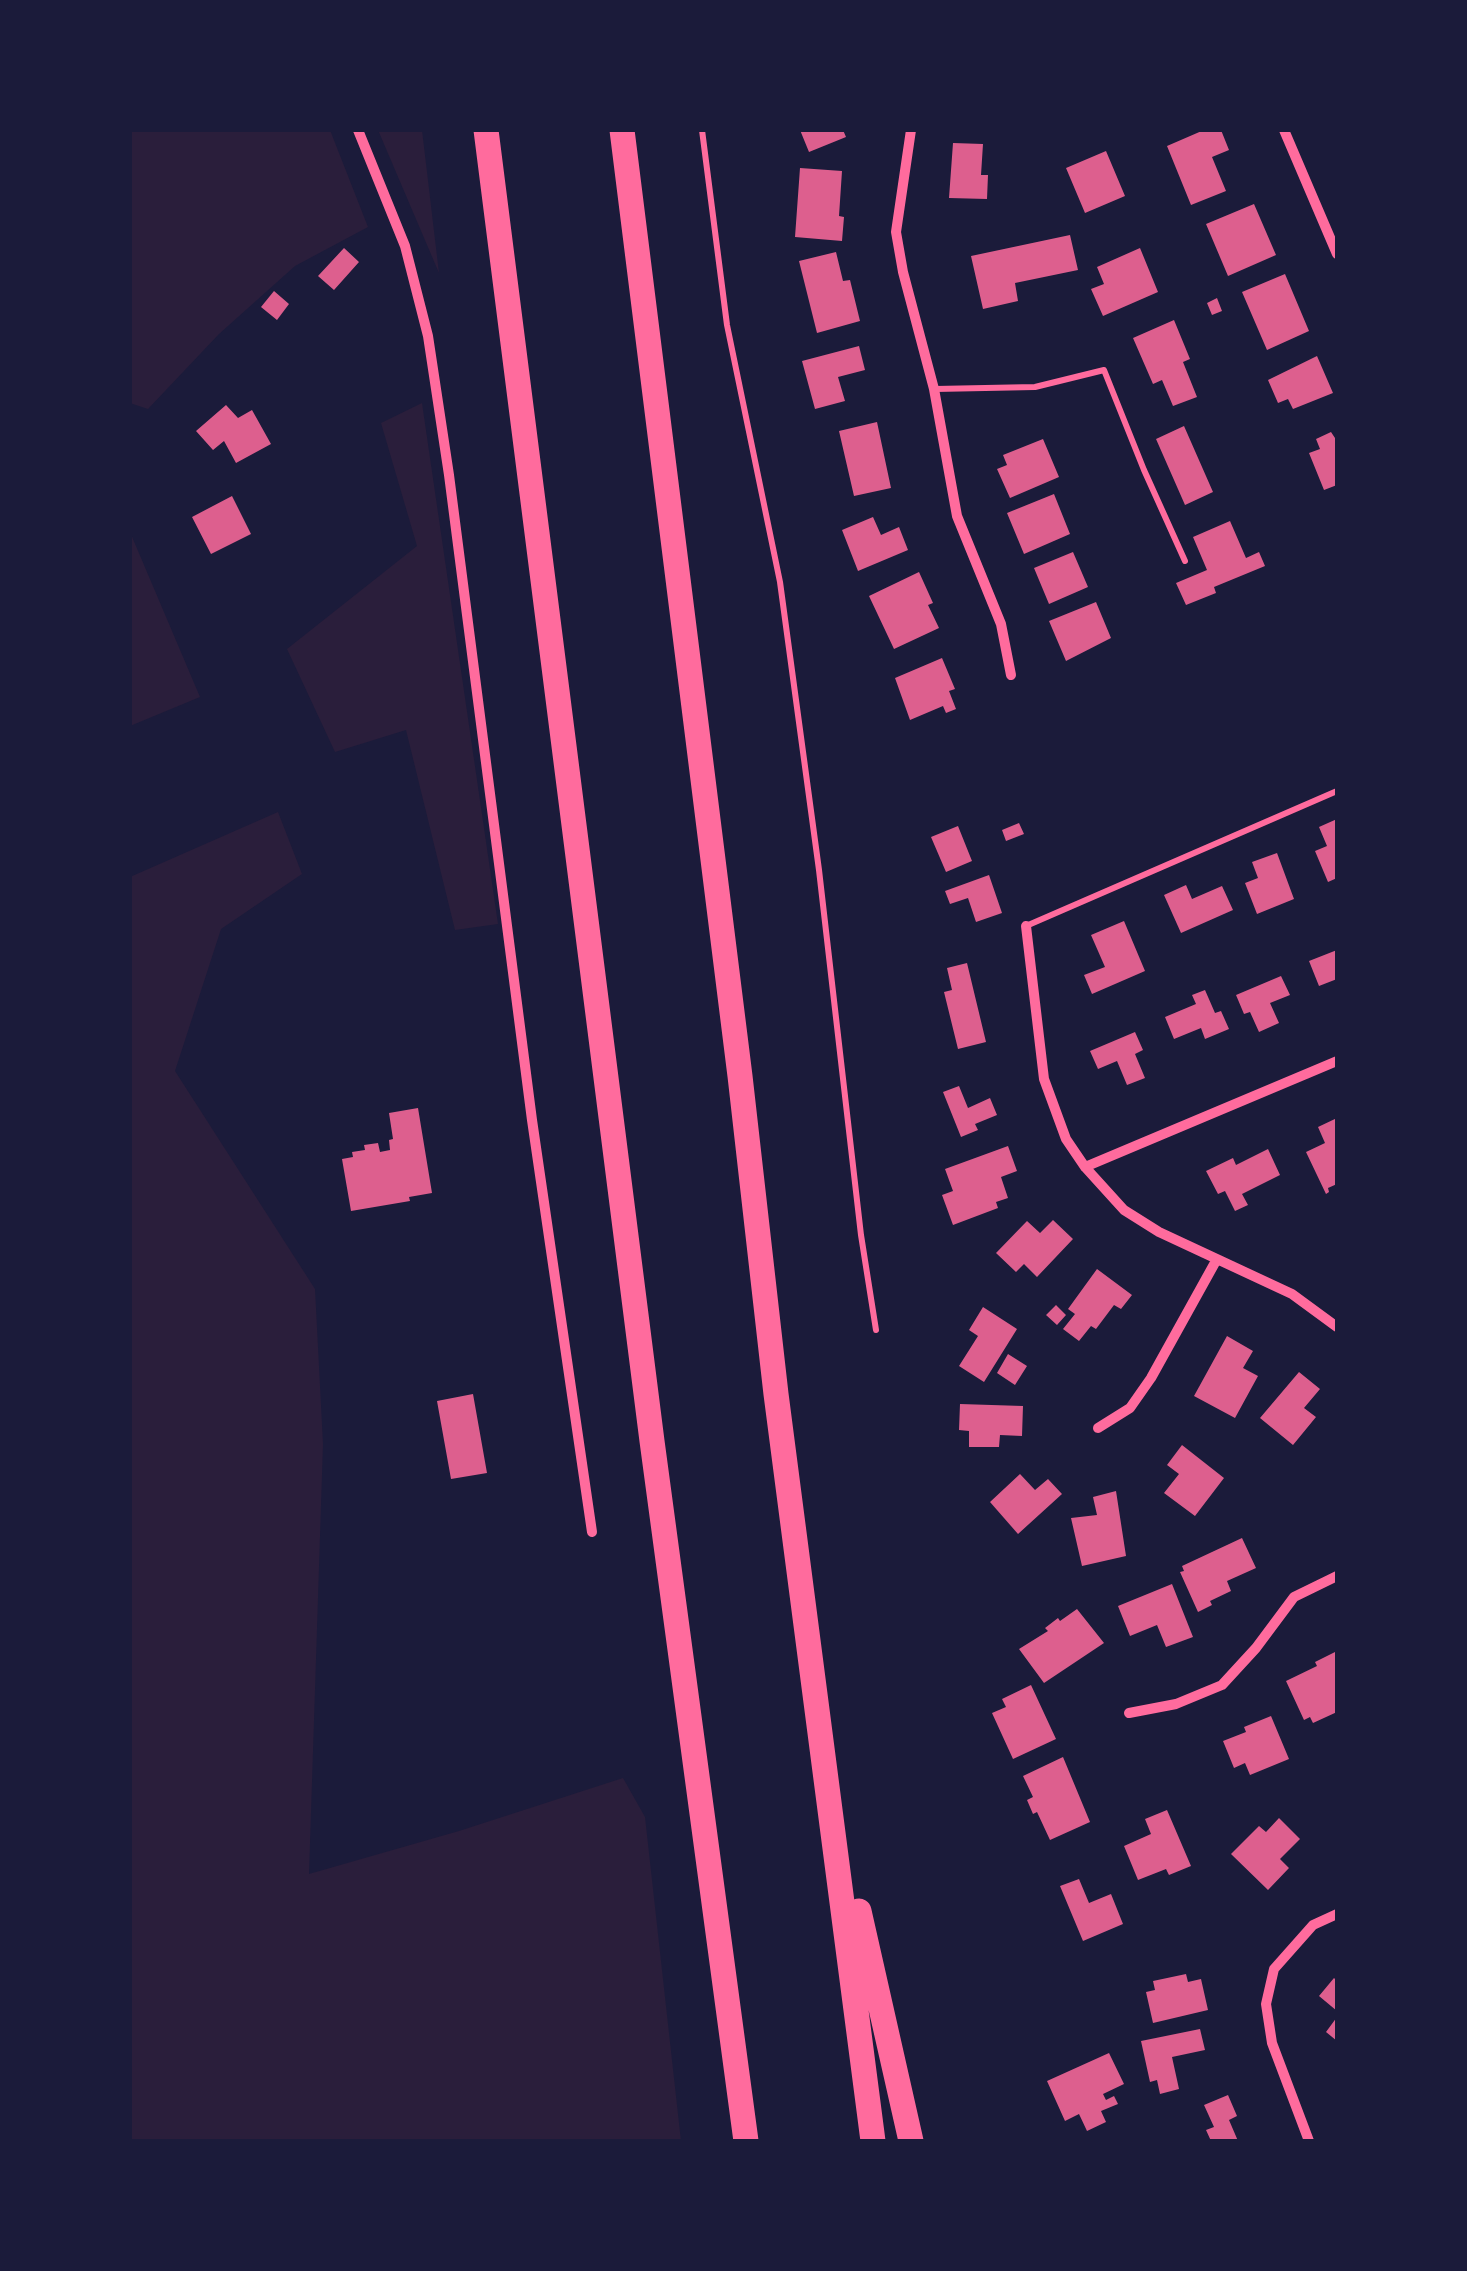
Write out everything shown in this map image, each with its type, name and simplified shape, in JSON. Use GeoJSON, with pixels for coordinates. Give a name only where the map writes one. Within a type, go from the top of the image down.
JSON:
{"type":"FeatureCollection","features":[{"type":"Feature","properties":{"kind":"highway"},"geometry":{"type":"LineString","coordinates":[[486,130],[652,1441],[746,2141]]}},
{"type":"Feature","properties":{"kind":"highway"},"geometry":{"type":"LineString","coordinates":[[622,130],[776,1394],[874,2141]]}},
{"type":"Feature","properties":{"kind":"highway"},"geometry":{"type":"LineString","coordinates":[[826,1764],[911,2141]]}},
{"type":"Feature","properties":{"kind":"street"},"geometry":{"type":"LineString","coordinates":[[358,130],[405,246],[431,354],[532,1120],[592,1532]]}},
{"type":"Feature","properties":{"kind":"street"},"geometry":{"type":"LineString","coordinates":[[911,130],[896,232],[902,272],[934,390],[957,516],[1001,624],[1012,675]]}},
{"type":"Feature","properties":{"kind":"street"},"geometry":{"type":"LineString","coordinates":[[1284,130],[1337,254]]}},
{"type":"Feature","properties":{"kind":"street"},"geometry":{"type":"LineString","coordinates":[[1026,926],[1044,1079],[1066,1139],[1085,1167],[1124,1210],[1158,1232],[1292,1294],[1337,1327]]}},
{"type":"Feature","properties":{"kind":"street"},"geometry":{"type":"LineString","coordinates":[[1085,1167],[1337,1060]]}},
{"type":"Feature","properties":{"kind":"street"},"geometry":{"type":"LineString","coordinates":[[1098,1428],[1130,1408],[1151,1378],[1216,1259]]}},
{"type":"Feature","properties":{"kind":"street"},"geometry":{"type":"LineString","coordinates":[[1129,1713],[1176,1704],[1222,1685],[1294,1597],[1337,1576]]}},
{"type":"Feature","properties":{"kind":"street"},"geometry":{"type":"LineString","coordinates":[[1309,2141],[1272,2043],[1266,2004],[1274,1969],[1312,1924],[1337,1914]]}},
{"type":"Feature","properties":{"kind":"lane"},"geometry":{"type":"LineString","coordinates":[[702,130],[727,325],[780,582],[876,1330]]}},
{"type":"Feature","properties":{"kind":"lane"},"geometry":{"type":"LineString","coordinates":[[934,390],[1035,387],[1104,370],[1185,561]]}},
{"type":"Feature","properties":{"kind":"lane"},"geometry":{"type":"LineString","coordinates":[[1026,926],[1337,791]]}},
{"type":"Feature","properties":{"kind":"shaded area"},"geometry":{"type":"Polygon","coordinates":[[[130,130],[330,130],[368,227],[295,266],[219,334],[148,409],[130,403],[130,130]]]}},
{"type":"Feature","properties":{"kind":"shaded area"},"geometry":{"type":"Polygon","coordinates":[[[378,130],[422,130],[439,273],[378,130]]]}},
{"type":"Feature","properties":{"kind":"shaded area"},"geometry":{"type":"Polygon","coordinates":[[[422,403],[498,924],[455,930],[406,730],[335,752],[287,649],[417,546],[381,423],[422,403]]]}},
{"type":"Feature","properties":{"kind":"shaded area"},"geometry":{"type":"Polygon","coordinates":[[[130,532],[200,697],[130,726],[130,532]]]}},
{"type":"Feature","properties":{"kind":"shaded area"},"geometry":{"type":"Polygon","coordinates":[[[278,812],[302,874],[221,929],[175,1071],[315,1289],[323,1444],[309,1874],[623,1778],[645,1817],[681,2141],[130,2141],[130,877],[278,812]]]}},
{"type":"Feature","properties":{"kind":"building"},"geometry":{"type":"Polygon","coordinates":[[[800,130],[843,130],[846,137],[809,152],[800,130]]]}},
{"type":"Feature","properties":{"kind":"building"},"geometry":{"type":"Polygon","coordinates":[[[1204,130],[1221,130],[1229,150],[1212,157],[1226,191],[1191,205],[1167,146],[1204,130]]]}},
{"type":"Feature","properties":{"kind":"building"},"geometry":{"type":"Polygon","coordinates":[[[953,143],[983,144],[981,175],[988,175],[987,199],[949,198],[953,143]]]}},
{"type":"Feature","properties":{"kind":"building"},"geometry":{"type":"Polygon","coordinates":[[[1106,151],[1125,196],[1085,213],[1066,168],[1106,151]]]}},
{"type":"Feature","properties":{"kind":"building"},"geometry":{"type":"Polygon","coordinates":[[[800,168],[842,171],[842,241],[795,237],[800,168]]]}},
{"type":"Feature","properties":{"kind":"building"},"geometry":{"type":"Polygon","coordinates":[[[1254,204],[1276,255],[1228,276],[1206,224],[1254,204]]]}},
{"type":"Feature","properties":{"kind":"building"},"geometry":{"type":"Polygon","coordinates":[[[1070,235],[1078,270],[1015,283],[1018,301],[983,309],[971,256],[1070,235]]]}},
{"type":"Feature","properties":{"kind":"building"},"geometry":{"type":"Polygon","coordinates":[[[344,248],[359,262],[334,290],[318,276],[344,248]]]}},
{"type":"Feature","properties":{"kind":"building"},"geometry":{"type":"Polygon","coordinates":[[[1140,248],[1158,292],[1103,316],[1091,289],[1104,284],[1097,267],[1140,248]]]}},
{"type":"Feature","properties":{"kind":"building"},"geometry":{"type":"Polygon","coordinates":[[[836,252],[843,281],[850,280],[860,321],[817,333],[799,261],[836,252]]]}},
{"type":"Feature","properties":{"kind":"building"},"geometry":{"type":"Polygon","coordinates":[[[1285,274],[1309,331],[1267,350],[1242,292],[1285,274]]]}},
{"type":"Feature","properties":{"kind":"building"},"geometry":{"type":"Polygon","coordinates":[[[274,291],[289,304],[277,320],[261,307],[274,291]]]}},
{"type":"Feature","properties":{"kind":"building"},"geometry":{"type":"Polygon","coordinates":[[[1217,298],[1222,311],[1212,315],[1207,303],[1217,298]]]}},
{"type":"Feature","properties":{"kind":"building"},"geometry":{"type":"Polygon","coordinates":[[[1174,320],[1190,359],[1183,362],[1197,397],[1173,406],[1162,380],[1153,384],[1133,338],[1174,320]]]}},
{"type":"Feature","properties":{"kind":"building"},"geometry":{"type":"Polygon","coordinates":[[[859,346],[865,370],[838,377],[845,401],[815,409],[802,361],[859,346]]]}},
{"type":"Feature","properties":{"kind":"building"},"geometry":{"type":"Polygon","coordinates":[[[1317,356],[1333,393],[1293,409],[1288,399],[1278,403],[1268,380],[1317,356]]]}},
{"type":"Feature","properties":{"kind":"building"},"geometry":{"type":"Polygon","coordinates":[[[226,405],[238,418],[252,410],[271,444],[236,463],[224,441],[213,450],[196,431],[226,405]]]}},
{"type":"Feature","properties":{"kind":"building"},"geometry":{"type":"Polygon","coordinates":[[[877,422],[891,488],[854,496],[839,431],[877,422]]]}},
{"type":"Feature","properties":{"kind":"building"},"geometry":{"type":"Polygon","coordinates":[[[1184,426],[1213,492],[1185,505],[1156,439],[1184,426]]]}},
{"type":"Feature","properties":{"kind":"building"},"geometry":{"type":"Polygon","coordinates":[[[1331,432],[1337,441],[1337,485],[1324,490],[1309,453],[1320,449],[1316,439],[1331,432]]]}},
{"type":"Feature","properties":{"kind":"building"},"geometry":{"type":"Polygon","coordinates":[[[1043,439],[1059,477],[1010,498],[997,469],[1007,465],[1003,455],[1043,439]]]}},
{"type":"Feature","properties":{"kind":"building"},"geometry":{"type":"Polygon","coordinates":[[[1054,494],[1070,534],[1024,554],[1007,513],[1054,494]]]}},
{"type":"Feature","properties":{"kind":"building"},"geometry":{"type":"Polygon","coordinates":[[[232,496],[251,534],[211,554],[192,517],[232,496]]]}},
{"type":"Feature","properties":{"kind":"building"},"geometry":{"type":"Polygon","coordinates":[[[873,517],[881,535],[899,527],[908,550],[858,571],[842,530],[873,517]]]}},
{"type":"Feature","properties":{"kind":"building"},"geometry":{"type":"Polygon","coordinates":[[[1230,521],[1246,558],[1259,552],[1265,566],[1214,587],[1216,593],[1186,605],[1176,583],[1207,570],[1193,537],[1230,521]]]}},
{"type":"Feature","properties":{"kind":"building"},"geometry":{"type":"Polygon","coordinates":[[[1073,552],[1088,587],[1049,604],[1034,568],[1073,552]]]}},
{"type":"Feature","properties":{"kind":"building"},"geometry":{"type":"Polygon","coordinates":[[[919,572],[939,628],[894,649],[869,596],[919,572]]]}},
{"type":"Feature","properties":{"kind":"building"},"geometry":{"type":"Polygon","coordinates":[[[1096,602],[1111,638],[1066,661],[1049,621],[1096,602]]]}},
{"type":"Feature","properties":{"kind":"building"},"geometry":{"type":"Polygon","coordinates":[[[942,658],[955,689],[949,691],[956,709],[946,713],[943,706],[910,720],[895,678],[942,658]]]}},
{"type":"Feature","properties":{"kind":"building"},"geometry":{"type":"Polygon","coordinates":[[[1337,819],[1337,878],[1328,882],[1315,851],[1327,846],[1319,827],[1337,819]]]}},
{"type":"Feature","properties":{"kind":"building"},"geometry":{"type":"Polygon","coordinates":[[[1019,823],[1024,834],[1006,841],[1002,830],[1019,823]]]}},
{"type":"Feature","properties":{"kind":"building"},"geometry":{"type":"Polygon","coordinates":[[[958,826],[972,861],[946,872],[931,837],[958,826]]]}},
{"type":"Feature","properties":{"kind":"building"},"geometry":{"type":"Polygon","coordinates":[[[1277,853],[1294,899],[1257,914],[1245,883],[1258,878],[1252,862],[1277,853]]]}},
{"type":"Feature","properties":{"kind":"building"},"geometry":{"type":"Polygon","coordinates":[[[989,875],[1002,913],[976,922],[968,898],[950,904],[945,891],[989,875]]]}},
{"type":"Feature","properties":{"kind":"building"},"geometry":{"type":"Polygon","coordinates":[[[1186,885],[1192,899],[1222,886],[1233,910],[1181,933],[1164,895],[1186,885]]]}},
{"type":"Feature","properties":{"kind":"building"},"geometry":{"type":"Polygon","coordinates":[[[1124,921],[1145,971],[1092,994],[1084,975],[1105,967],[1091,935],[1124,921]]]}},
{"type":"Feature","properties":{"kind":"building"},"geometry":{"type":"Polygon","coordinates":[[[1337,950],[1337,979],[1319,986],[1309,961],[1337,950]]]}},
{"type":"Feature","properties":{"kind":"building"},"geometry":{"type":"Polygon","coordinates":[[[967,963],[986,1042],[958,1049],[944,992],[952,990],[947,968],[967,963]]]}},
{"type":"Feature","properties":{"kind":"building"},"geometry":{"type":"Polygon","coordinates":[[[1281,976],[1290,995],[1270,1003],[1279,1023],[1259,1032],[1250,1012],[1244,1014],[1236,995],[1281,976]]]}},
{"type":"Feature","properties":{"kind":"building"},"geometry":{"type":"Polygon","coordinates":[[[1205,990],[1215,1013],[1221,1011],[1229,1029],[1205,1039],[1201,1028],[1174,1039],[1165,1017],[1196,1004],[1192,995],[1205,990]]]}},
{"type":"Feature","properties":{"kind":"building"},"geometry":{"type":"Polygon","coordinates":[[[1135,1032],[1143,1050],[1135,1054],[1145,1078],[1127,1085],[1117,1061],[1098,1069],[1090,1051],[1135,1032]]]}},
{"type":"Feature","properties":{"kind":"building"},"geometry":{"type":"Polygon","coordinates":[[[959,1086],[968,1108],[990,1098],[997,1115],[975,1124],[978,1130],[961,1137],[943,1092],[959,1086]]]}},
{"type":"Feature","properties":{"kind":"building"},"geometry":{"type":"Polygon","coordinates":[[[418,1108],[432,1193],[409,1197],[410,1201],[351,1211],[342,1159],[365,1150],[364,1145],[378,1143],[380,1152],[390,1150],[389,1140],[393,1139],[389,1113],[418,1108]]]}},
{"type":"Feature","properties":{"kind":"building"},"geometry":{"type":"Polygon","coordinates":[[[1337,1118],[1337,1184],[1328,1188],[1326,1194],[1306,1152],[1325,1143],[1318,1127],[1337,1118]]]}},
{"type":"Feature","properties":{"kind":"building"},"geometry":{"type":"Polygon","coordinates":[[[1008,1146],[1017,1171],[1001,1177],[1008,1198],[996,1202],[998,1208],[953,1225],[942,1195],[953,1191],[945,1169],[1008,1146]]]}},
{"type":"Feature","properties":{"kind":"building"},"geometry":{"type":"Polygon","coordinates":[[[1268,1149],[1280,1175],[1242,1194],[1248,1205],[1235,1211],[1225,1191],[1218,1194],[1206,1171],[1233,1158],[1236,1165],[1268,1149]]]}},
{"type":"Feature","properties":{"kind":"building"},"geometry":{"type":"Polygon","coordinates":[[[1053,1220],[1073,1239],[1037,1277],[1024,1264],[1016,1272],[996,1253],[1027,1221],[1040,1233],[1053,1220]]]}},
{"type":"Feature","properties":{"kind":"building"},"geometry":{"type":"Polygon","coordinates":[[[1097,1269],[1132,1295],[1121,1309],[1114,1305],[1096,1329],[1091,1326],[1079,1341],[1063,1329],[1075,1314],[1068,1309],[1097,1269]]]}},
{"type":"Feature","properties":{"kind":"building"},"geometry":{"type":"Polygon","coordinates":[[[1056,1305],[1066,1315],[1057,1325],[1046,1315],[1056,1305]]]}},
{"type":"Feature","properties":{"kind":"building"},"geometry":{"type":"Polygon","coordinates":[[[983,1307],[1017,1329],[984,1382],[959,1366],[978,1336],[969,1330],[983,1307]]]}},
{"type":"Feature","properties":{"kind":"building"},"geometry":{"type":"Polygon","coordinates":[[[1227,1336],[1253,1351],[1243,1368],[1258,1376],[1235,1418],[1194,1396],[1227,1336]]]}},
{"type":"Feature","properties":{"kind":"building"},"geometry":{"type":"Polygon","coordinates":[[[1008,1354],[1027,1366],[1015,1385],[997,1373],[1008,1354]]]}},
{"type":"Feature","properties":{"kind":"building"},"geometry":{"type":"Polygon","coordinates":[[[1299,1372],[1320,1389],[1304,1408],[1316,1417],[1293,1445],[1260,1418],[1299,1372]]]}},
{"type":"Feature","properties":{"kind":"building"},"geometry":{"type":"Polygon","coordinates":[[[473,1394],[487,1473],[451,1479],[437,1401],[473,1394]]]}},
{"type":"Feature","properties":{"kind":"building"},"geometry":{"type":"Polygon","coordinates":[[[960,1404],[1023,1406],[1022,1436],[1000,1435],[999,1447],[969,1447],[969,1431],[959,1430],[960,1404]]]}},
{"type":"Feature","properties":{"kind":"building"},"geometry":{"type":"Polygon","coordinates":[[[1182,1445],[1224,1478],[1195,1516],[1164,1493],[1179,1474],[1167,1465],[1182,1445]]]}},
{"type":"Feature","properties":{"kind":"building"},"geometry":{"type":"Polygon","coordinates":[[[1020,1474],[1035,1490],[1048,1479],[1062,1494],[1018,1534],[990,1502],[1020,1474]]]}},
{"type":"Feature","properties":{"kind":"building"},"geometry":{"type":"Polygon","coordinates":[[[1116,1491],[1126,1556],[1082,1566],[1071,1518],[1097,1515],[1093,1497],[1116,1491]]]}},
{"type":"Feature","properties":{"kind":"building"},"geometry":{"type":"Polygon","coordinates":[[[1242,1538],[1256,1568],[1227,1581],[1231,1591],[1198,1612],[1180,1572],[1184,1571],[1182,1566],[1242,1538]]]}},
{"type":"Feature","properties":{"kind":"building"},"geometry":{"type":"Polygon","coordinates":[[[1172,1584],[1193,1637],[1166,1647],[1157,1625],[1130,1636],[1118,1606],[1172,1584]]]}},
{"type":"Feature","properties":{"kind":"building"},"geometry":{"type":"Polygon","coordinates":[[[1077,1609],[1104,1643],[1044,1683],[1019,1649],[1048,1631],[1045,1628],[1058,1618],[1060,1621],[1077,1609]]]}},
{"type":"Feature","properties":{"kind":"building"},"geometry":{"type":"Polygon","coordinates":[[[1337,1651],[1337,1712],[1313,1723],[1310,1717],[1304,1720],[1286,1681],[1337,1651]]]}},
{"type":"Feature","properties":{"kind":"building"},"geometry":{"type":"Polygon","coordinates":[[[1031,1685],[1056,1739],[1013,1759],[992,1713],[1006,1707],[1002,1699],[1031,1685]]]}},
{"type":"Feature","properties":{"kind":"building"},"geometry":{"type":"Polygon","coordinates":[[[1271,1716],[1289,1759],[1250,1775],[1245,1763],[1234,1768],[1223,1741],[1271,1716]]]}},
{"type":"Feature","properties":{"kind":"building"},"geometry":{"type":"Polygon","coordinates":[[[1063,1757],[1090,1822],[1050,1840],[1027,1800],[1033,1797],[1023,1776],[1063,1757]]]}},
{"type":"Feature","properties":{"kind":"building"},"geometry":{"type":"Polygon","coordinates":[[[1167,1810],[1191,1866],[1169,1875],[1166,1869],[1138,1880],[1124,1846],[1151,1834],[1145,1819],[1167,1810]]]}},
{"type":"Feature","properties":{"kind":"building"},"geometry":{"type":"Polygon","coordinates":[[[1279,1818],[1300,1839],[1280,1859],[1289,1868],[1268,1890],[1231,1854],[1259,1826],[1266,1832],[1279,1818]]]}},
{"type":"Feature","properties":{"kind":"building"},"geometry":{"type":"Polygon","coordinates":[[[1079,1879],[1089,1903],[1111,1894],[1123,1924],[1083,1941],[1060,1886],[1079,1879]]]}},
{"type":"Feature","properties":{"kind":"building"},"geometry":{"type":"Polygon","coordinates":[[[1186,1974],[1188,1982],[1201,1979],[1208,2010],[1153,2023],[1146,1992],[1155,1990],[1153,1981],[1186,1974]]]}},
{"type":"Feature","properties":{"kind":"building"},"geometry":{"type":"Polygon","coordinates":[[[1334,1978],[1337,1981],[1337,2011],[1319,1996],[1334,1978]]]}},
{"type":"Feature","properties":{"kind":"building"},"geometry":{"type":"Polygon","coordinates":[[[1337,2017],[1337,2041],[1326,2032],[1337,2017]]]}},
{"type":"Feature","properties":{"kind":"building"},"geometry":{"type":"Polygon","coordinates":[[[1200,2029],[1205,2050],[1172,2057],[1179,2089],[1160,2094],[1157,2080],[1150,2082],[1141,2041],[1200,2029]]]}},
{"type":"Feature","properties":{"kind":"building"},"geometry":{"type":"Polygon","coordinates":[[[1109,2053],[1124,2084],[1103,2094],[1106,2100],[1114,2096],[1118,2104],[1101,2111],[1106,2122],[1087,2131],[1079,2114],[1065,2121],[1047,2081],[1109,2053]]]}},
{"type":"Feature","properties":{"kind":"building"},"geometry":{"type":"Polygon","coordinates":[[[1228,2095],[1237,2116],[1229,2120],[1238,2141],[1211,2141],[1206,2130],[1214,2127],[1204,2105],[1228,2095]]]}}]}
